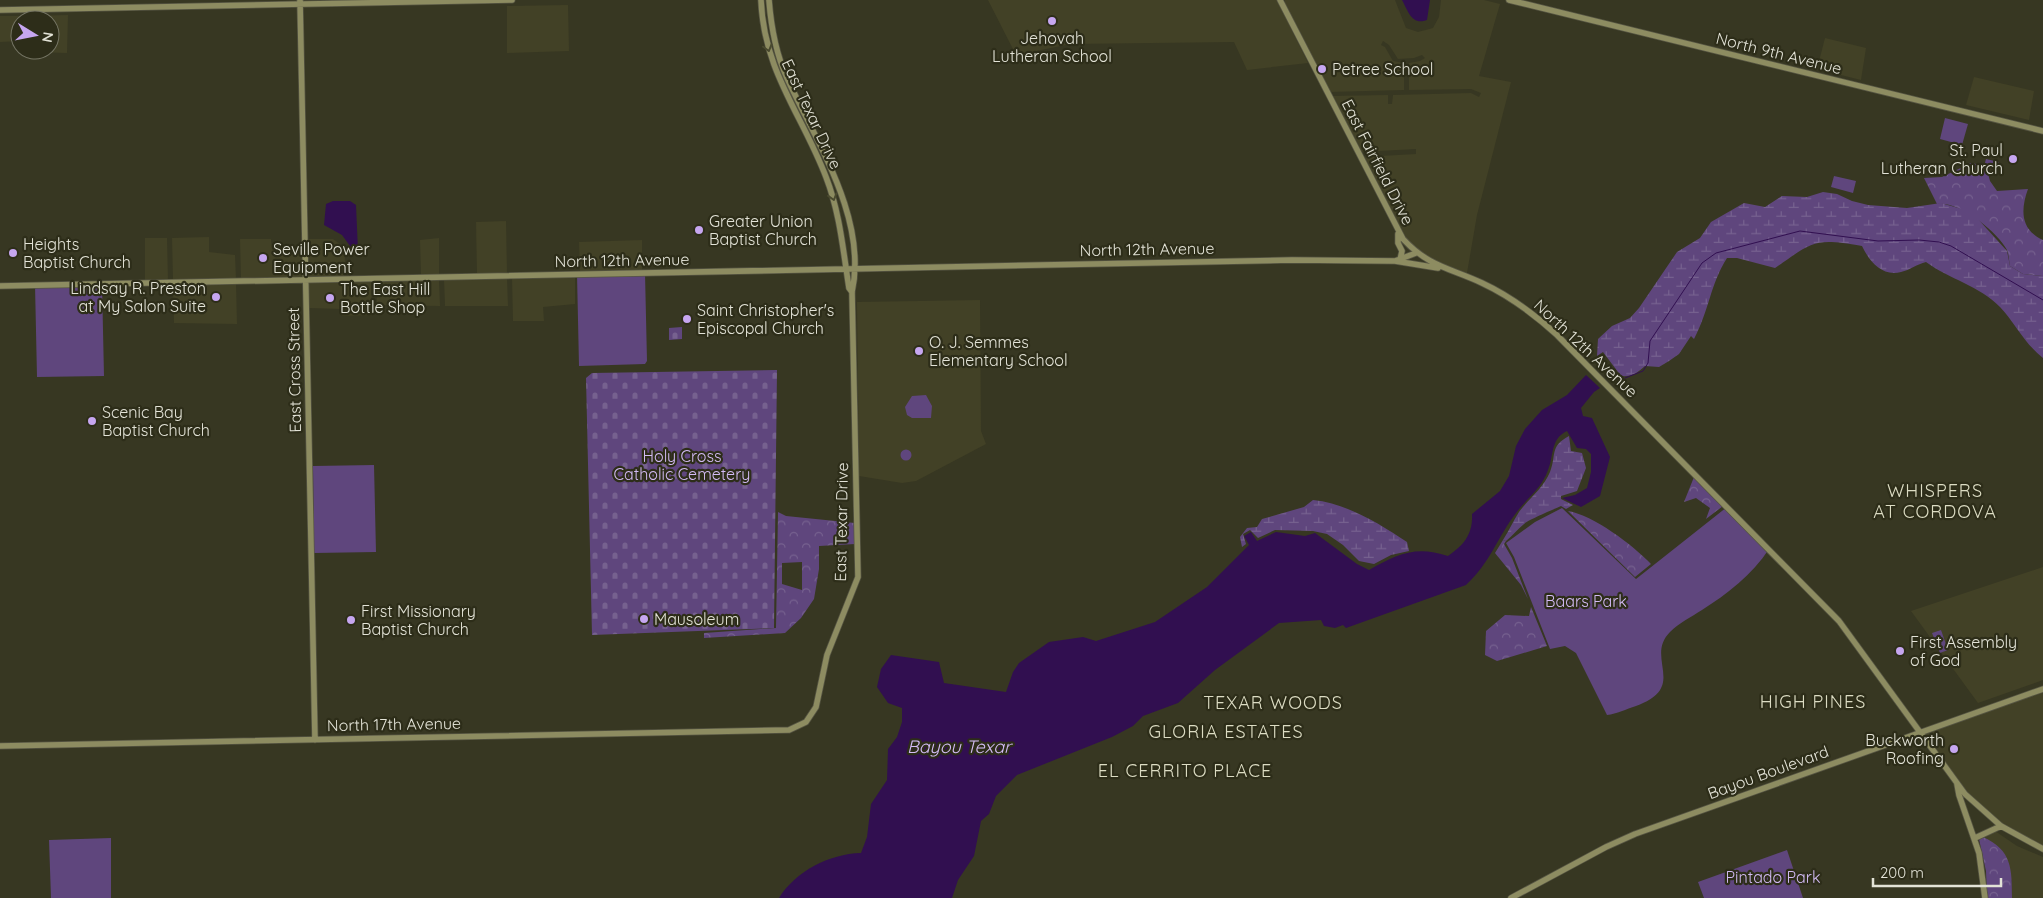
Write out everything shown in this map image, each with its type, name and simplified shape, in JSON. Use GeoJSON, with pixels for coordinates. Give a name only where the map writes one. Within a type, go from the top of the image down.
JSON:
{"type":"FeatureCollection","features":[{"type":"Feature","properties":{"kind":"street"},"geometry":{"type":"LineString","coordinates":[[0,10],[300,2],[512,0]]}},
{"type":"Feature","properties":{"kind":"street","name":"East Texar Drive"},"geometry":{"type":"LineString","coordinates":[[761,0],[765,38],[774,70],[818,157],[831,192],[840,223],[849,288],[852,292]]}},
{"type":"Feature","properties":{"kind":"street","name":"East Texar Drive"},"geometry":{"type":"LineString","coordinates":[[770,0],[776,42],[787,76],[825,152],[838,186],[849,224],[855,269],[852,292],[858,577],[826,655],[816,707],[806,722],[789,730]]}},
{"type":"Feature","properties":{"kind":"street","name":"North 9th Avenue"},"geometry":{"type":"LineString","coordinates":[[1508,0],[2043,131]]}},
{"type":"Feature","properties":{"kind":"street","name":"East Cross Street"},"geometry":{"type":"LineString","coordinates":[[300,2],[315,740]]}},
{"type":"Feature","properties":{"kind":"street","name":"East Fairfield Drive"},"geometry":{"type":"LineString","coordinates":[[1282,2],[1398,234],[1416,253]]}},
{"type":"Feature","properties":{"kind":"street"},"geometry":{"type":"LineString","coordinates":[[1398,234],[1398,243],[1402,251],[1398,261],[1443,268]]}},
{"type":"Feature","properties":{"kind":"street","name":"North 12th Avenue"},"geometry":{"type":"LineString","coordinates":[[0,286],[1292,260],[1398,261],[1416,253],[1443,268],[1481,283],[1518,303],[1544,323],[1608,385],[1839,621],[1920,733],[1976,805],[2001,826],[2043,849]]}},
{"type":"Feature","properties":{"kind":"street","name":"Bayou Boulevard"},"geometry":{"type":"LineString","coordinates":[[1511,898],[1627,837],[2043,689]]}},
{"type":"Feature","properties":{"kind":"street","name":"North 17th Avenue"},"geometry":{"type":"LineString","coordinates":[[0,746],[789,730]]}},
{"type":"Feature","properties":{"kind":"street"},"geometry":{"type":"LineString","coordinates":[[1958,784],[1959,795],[1975,838],[1982,866],[1984,898]]}},
{"type":"Feature","properties":{"kind":"street"},"geometry":{"type":"LineString","coordinates":[[1975,838],[2001,826]]}},
{"type":"Feature","properties":{"kind":"shaded area"},"geometry":{"type":"Polygon","coordinates":[[[988,0],[1277,0],[1308,63],[1247,70],[1234,42],[1071,44],[1016,55],[988,0]]]}},
{"type":"Feature","properties":{"kind":"shaded area"},"geometry":{"type":"Polygon","coordinates":[[[1285,0],[1395,0],[1406,28],[1418,32],[1433,28],[1439,17],[1441,0],[1484,0],[1500,4],[1479,76],[1511,82],[1477,215],[1467,273],[1430,260],[1405,238],[1362,157],[1416,154],[1416,149],[1360,152],[1331,96],[1388,95],[1388,104],[1392,104],[1393,95],[1471,93],[1479,97],[1481,93],[1471,89],[1409,90],[1409,63],[1425,58],[1422,55],[1414,58],[1398,59],[1389,45],[1383,41],[1381,45],[1385,47],[1393,61],[1404,63],[1404,90],[1329,92],[1285,5],[1285,0]]]}},
{"type":"Feature","properties":{"kind":"shaded area"},"geometry":{"type":"Polygon","coordinates":[[[568,5],[569,51],[507,53],[507,6],[568,5]]]}},
{"type":"Feature","properties":{"kind":"shaded area"},"geometry":{"type":"Polygon","coordinates":[[[60,15],[68,15],[67,53],[60,53],[60,15]]]}},
{"type":"Feature","properties":{"kind":"shaded area"},"geometry":{"type":"Polygon","coordinates":[[[0,16],[10,16],[10,42],[0,42],[0,16]]]}},
{"type":"Feature","properties":{"kind":"shaded area"},"geometry":{"type":"Polygon","coordinates":[[[1825,38],[1866,48],[1861,80],[1817,69],[1825,38]]]}},
{"type":"Feature","properties":{"kind":"shaded area"},"geometry":{"type":"Polygon","coordinates":[[[1974,77],[2034,91],[2029,120],[1966,105],[1974,77]]]}},
{"type":"Feature","properties":{"kind":"shaded area"},"geometry":{"type":"Polygon","coordinates":[[[506,221],[507,274],[477,274],[476,222],[506,221]]]}},
{"type":"Feature","properties":{"kind":"shaded area"},"geometry":{"type":"Polygon","coordinates":[[[209,237],[209,252],[235,255],[236,279],[173,280],[172,238],[209,237]]]}},
{"type":"Feature","properties":{"kind":"shaded area"},"geometry":{"type":"Polygon","coordinates":[[[145,238],[167,238],[168,280],[145,281],[145,238]]]}},
{"type":"Feature","properties":{"kind":"shaded area"},"geometry":{"type":"Polygon","coordinates":[[[439,238],[439,275],[421,275],[420,240],[439,238]]]}},
{"type":"Feature","properties":{"kind":"shaded area"},"geometry":{"type":"Polygon","coordinates":[[[240,239],[271,239],[272,250],[303,250],[303,278],[241,279],[240,239]]]}},
{"type":"Feature","properties":{"kind":"shaded area"},"geometry":{"type":"Polygon","coordinates":[[[308,239],[333,239],[344,247],[346,277],[308,278],[308,239]]]}},
{"type":"Feature","properties":{"kind":"shaded area"},"geometry":{"type":"Polygon","coordinates":[[[642,240],[642,271],[580,272],[579,242],[642,240]]]}},
{"type":"Feature","properties":{"kind":"shaded area"},"geometry":{"type":"Polygon","coordinates":[[[575,277],[575,304],[543,307],[544,321],[513,321],[512,278],[575,277]]]}},
{"type":"Feature","properties":{"kind":"shaded area"},"geometry":{"type":"Polygon","coordinates":[[[507,278],[508,306],[445,306],[444,279],[507,278]]]}},
{"type":"Feature","properties":{"kind":"shaded area"},"geometry":{"type":"Polygon","coordinates":[[[439,279],[440,306],[377,305],[376,281],[439,279]]]}},
{"type":"Feature","properties":{"kind":"shaded area"},"geometry":{"type":"Polygon","coordinates":[[[371,281],[372,315],[342,316],[342,309],[309,308],[308,282],[371,281]]]}},
{"type":"Feature","properties":{"kind":"shaded area"},"geometry":{"type":"Polygon","coordinates":[[[236,283],[237,324],[174,323],[173,285],[236,283]]]}},
{"type":"Feature","properties":{"kind":"shaded area","name":"O. J. Semmes Elementary School"},"geometry":{"type":"Polygon","coordinates":[[[980,300],[981,431],[986,444],[916,481],[902,483],[859,476],[857,302],[980,300]]]}},
{"type":"Feature","properties":{"kind":"shaded area"},"geometry":{"type":"Polygon","coordinates":[[[2043,567],[2043,680],[1978,703],[1911,611],[2043,567]]]}},
{"type":"Feature","properties":{"kind":"shaded area"},"geometry":{"type":"Polygon","coordinates":[[[2043,689],[2043,849],[2015,835],[1981,810],[1920,733],[2043,689]]]}},
{"type":"Feature","properties":{"kind":"shaded area"},"geometry":{"type":"Polygon","coordinates":[[[1995,831],[2017,846],[2043,857],[2043,898],[2012,898],[2012,881],[1983,837],[1995,831]]]}},
{"type":"Feature","properties":{"kind":"green space"},"geometry":{"type":"Polygon","coordinates":[[[1945,118],[1968,124],[1962,145],[1940,139],[1945,118]]]}},
{"type":"Feature","properties":{"kind":"green space"},"geometry":{"type":"Polygon","coordinates":[[[1986,159],[1999,162],[1997,170],[1984,166],[1986,159]]]}},
{"type":"Feature","properties":{"kind":"green space"},"geometry":{"type":"Polygon","coordinates":[[[1971,163],[1986,166],[1990,181],[1997,191],[2028,189],[2023,212],[2024,219],[2030,231],[2043,240],[2043,276],[2023,274],[2010,266],[2007,250],[1986,226],[1956,207],[1937,204],[1924,178],[1942,177],[1971,163]]]}},
{"type":"Feature","properties":{"kind":"green space"},"geometry":{"type":"Polygon","coordinates":[[[1834,176],[1856,181],[1853,193],[1831,187],[1834,176]]]}},
{"type":"Feature","properties":{"kind":"green space"},"geometry":{"type":"Polygon","coordinates":[[[1823,192],[1837,194],[1852,201],[1868,205],[1907,208],[1941,203],[1965,210],[1977,218],[2007,251],[2010,266],[2023,274],[2043,276],[2043,358],[2030,346],[2000,307],[1974,288],[1926,262],[1901,272],[1888,272],[1872,262],[1862,246],[1834,242],[1824,242],[1807,247],[1775,268],[1737,258],[1727,258],[1721,268],[1694,339],[1691,336],[1679,354],[1659,367],[1645,366],[1634,374],[1621,376],[1603,352],[1597,356],[1598,339],[1612,326],[1630,318],[1639,308],[1677,252],[1700,238],[1711,222],[1744,203],[1765,207],[1782,196],[1807,197],[1823,192]]]}},
{"type":"Feature","properties":{"kind":"green space"},"geometry":{"type":"Polygon","coordinates":[[[645,273],[647,361],[645,364],[579,366],[577,274],[645,273]]]}},
{"type":"Feature","properties":{"kind":"green space"},"geometry":{"type":"Polygon","coordinates":[[[102,284],[104,376],[37,377],[35,285],[102,284]]]}},
{"type":"Feature","properties":{"kind":"green space"},"geometry":{"type":"Polygon","coordinates":[[[682,327],[682,339],[669,340],[669,328],[682,327]]]}},
{"type":"Feature","properties":{"kind":"green space","name":"Holy Cross Catholic Cemetery"},"geometry":{"type":"Polygon","coordinates":[[[777,370],[774,628],[592,635],[586,378],[592,373],[777,370]]]}},
{"type":"Feature","properties":{"kind":"green space"},"geometry":{"type":"Polygon","coordinates":[[[926,395],[932,406],[931,418],[912,418],[907,415],[905,407],[912,396],[926,395]]]}},
{"type":"Feature","properties":{"kind":"green space"},"geometry":{"type":"Polygon","coordinates":[[[1569,436],[1571,451],[1582,453],[1586,468],[1577,491],[1561,496],[1561,499],[1573,505],[1566,509],[1561,506],[1535,518],[1524,524],[1506,541],[1503,540],[1519,512],[1547,478],[1556,447],[1569,436]]]}},
{"type":"Feature","properties":{"kind":"green space"},"geometry":{"type":"Polygon","coordinates":[[[906,449],[912,455],[906,461],[900,455],[906,449]]]}},
{"type":"Feature","properties":{"kind":"green space"},"geometry":{"type":"Polygon","coordinates":[[[374,465],[376,552],[314,553],[313,466],[374,465]]]}},
{"type":"Feature","properties":{"kind":"green space"},"geometry":{"type":"Polygon","coordinates":[[[1694,477],[1723,506],[1706,519],[1710,508],[1696,498],[1684,502],[1694,477]]]}},
{"type":"Feature","properties":{"kind":"green space"},"geometry":{"type":"Polygon","coordinates":[[[1313,500],[1338,505],[1362,515],[1407,542],[1409,551],[1391,555],[1374,564],[1359,561],[1343,545],[1327,534],[1313,531],[1275,530],[1258,538],[1250,530],[1243,534],[1246,544],[1242,547],[1240,537],[1247,528],[1257,527],[1262,519],[1304,507],[1313,500]]]}},
{"type":"Feature","properties":{"kind":"green space","name":"Baars Park"},"geometry":{"type":"Polygon","coordinates":[[[1727,507],[1769,549],[1755,567],[1738,583],[1670,632],[1663,642],[1661,652],[1663,681],[1660,690],[1652,698],[1636,706],[1607,715],[1576,653],[1565,646],[1550,649],[1514,557],[1506,543],[1535,522],[1562,508],[1636,579],[1727,507]]]}},
{"type":"Feature","properties":{"kind":"green space"},"geometry":{"type":"Polygon","coordinates":[[[1568,511],[1589,518],[1612,532],[1634,548],[1651,564],[1635,577],[1568,511]]]}},
{"type":"Feature","properties":{"kind":"green space"},"geometry":{"type":"Polygon","coordinates":[[[778,512],[786,516],[855,523],[855,544],[819,546],[819,569],[814,599],[801,618],[785,633],[704,638],[704,633],[776,628],[778,512]],[[802,562],[782,563],[782,584],[802,590],[802,562]]]}},
{"type":"Feature","properties":{"kind":"green space"},"geometry":{"type":"Polygon","coordinates":[[[1503,540],[1506,541],[1504,544],[1512,558],[1528,599],[1521,585],[1495,553],[1503,540]]]}},
{"type":"Feature","properties":{"kind":"green space"},"geometry":{"type":"Polygon","coordinates":[[[1531,607],[1547,646],[1497,661],[1485,655],[1486,631],[1505,615],[1529,616],[1531,607]]]}},
{"type":"Feature","properties":{"kind":"green space"},"geometry":{"type":"Polygon","coordinates":[[[1941,630],[1948,650],[1940,653],[1932,633],[1941,630]]]}},
{"type":"Feature","properties":{"kind":"green space"},"geometry":{"type":"Polygon","coordinates":[[[1983,837],[1993,842],[2005,854],[2012,878],[2012,898],[1987,898],[1986,871],[1979,839],[1983,837]]]}},
{"type":"Feature","properties":{"kind":"green space"},"geometry":{"type":"Polygon","coordinates":[[[111,838],[111,898],[51,898],[49,840],[111,838]]]}},
{"type":"Feature","properties":{"kind":"green space","name":"Pintado Park"},"geometry":{"type":"Polygon","coordinates":[[[1787,850],[1803,898],[1704,898],[1698,882],[1787,850]]]}},
{"type":"Feature","properties":{"kind":"water"},"geometry":{"type":"Polygon","coordinates":[[[1402,0],[1430,0],[1427,20],[1418,21],[1414,19],[1402,0]]]}},
{"type":"Feature","properties":{"kind":"water"},"geometry":{"type":"Polygon","coordinates":[[[333,201],[350,201],[356,205],[358,251],[353,250],[342,235],[324,225],[326,204],[333,201]]]}},
{"type":"Feature","properties":{"kind":"water","name":"Bayou Texar"},"geometry":{"type":"Polygon","coordinates":[[[1586,375],[1600,388],[1594,392],[1581,408],[1583,416],[1592,418],[1610,457],[1600,496],[1581,507],[1562,498],[1575,495],[1587,488],[1591,472],[1591,454],[1586,449],[1577,448],[1567,431],[1555,443],[1550,465],[1542,482],[1509,522],[1481,568],[1466,585],[1346,628],[1343,625],[1335,628],[1324,626],[1321,620],[1279,623],[1215,670],[1178,703],[1143,716],[1133,726],[1112,737],[1017,775],[996,796],[989,814],[981,821],[974,856],[958,880],[952,898],[779,898],[794,880],[814,866],[837,857],[861,853],[867,837],[871,804],[887,780],[888,749],[897,737],[902,722],[902,708],[888,703],[877,687],[881,669],[891,655],[939,662],[944,683],[1006,692],[1013,672],[1019,663],[1049,642],[1083,637],[1096,641],[1155,622],[1207,587],[1249,545],[1244,536],[1251,532],[1257,541],[1276,532],[1305,536],[1315,533],[1357,564],[1369,570],[1398,556],[1416,551],[1426,551],[1448,556],[1459,548],[1469,533],[1472,514],[1500,491],[1509,476],[1516,446],[1525,429],[1542,410],[1567,395],[1586,375]]]}},
{"type":"Feature","properties":{"kind":"waterway"},"geometry":{"type":"LineString","coordinates":[[1625,378],[1643,371],[1648,363],[1650,341],[1702,263],[1716,253],[1800,231],[1878,241],[1919,240],[1939,242],[1951,246],[2043,300]]}},
{"type":"Feature","properties":{"kind":"place","name":"Jehovah Lutheran School"},"geometry":{"type":"Point","coordinates":[1052,21]}},
{"type":"Feature","properties":{"kind":"place","name":"Petree School"},"geometry":{"type":"Point","coordinates":[1322,69]}},
{"type":"Feature","properties":{"kind":"place","name":"St. Paul Lutheran Church"},"geometry":{"type":"Point","coordinates":[2013,159]}},
{"type":"Feature","properties":{"kind":"place","name":"Greater Union Baptist Church"},"geometry":{"type":"Point","coordinates":[699,230]}},
{"type":"Feature","properties":{"kind":"place","name":"Heights Baptist Church"},"geometry":{"type":"Point","coordinates":[13,253]}},
{"type":"Feature","properties":{"kind":"place","name":"Seville Power Equipment"},"geometry":{"type":"Point","coordinates":[263,258]}},
{"type":"Feature","properties":{"kind":"place","name":"Lindsay R. Preston at My Salon Suite"},"geometry":{"type":"Point","coordinates":[216,297]}},
{"type":"Feature","properties":{"kind":"place","name":"The East Hill Bottle Shop"},"geometry":{"type":"Point","coordinates":[330,298]}},
{"type":"Feature","properties":{"kind":"place","name":"Saint Christopher's Episcopal Church"},"geometry":{"type":"Point","coordinates":[687,319]}},
{"type":"Feature","properties":{"kind":"place","name":"O. J. Semmes Elementary School"},"geometry":{"type":"Point","coordinates":[919,351]}},
{"type":"Feature","properties":{"kind":"place","name":"Scenic Bay Baptist Church"},"geometry":{"type":"Point","coordinates":[92,421]}},
{"type":"Feature","properties":{"kind":"place","name":"Mausoleum"},"geometry":{"type":"Point","coordinates":[644,619]}},
{"type":"Feature","properties":{"kind":"place","name":"First Missionary Baptist Church"},"geometry":{"type":"Point","coordinates":[351,620]}},
{"type":"Feature","properties":{"kind":"place","name":"First Assembly of God"},"geometry":{"type":"Point","coordinates":[1900,651]}},
{"type":"Feature","properties":{"kind":"place","name":"Buckworth Roofing"},"geometry":{"type":"Point","coordinates":[1954,749]}},
{"type":"Feature","properties":{"kind":"district","name":"WHISPERS AT CORDOVA"},"geometry":{"type":"Point","coordinates":[1935,500]}},
{"type":"Feature","properties":{"kind":"district","name":"HIGH PINES"},"geometry":{"type":"Point","coordinates":[1813,701]}},
{"type":"Feature","properties":{"kind":"district","name":"TEXAR WOODS"},"geometry":{"type":"Point","coordinates":[1273,702]}},
{"type":"Feature","properties":{"kind":"district","name":"GLORIA ESTATES"},"geometry":{"type":"Point","coordinates":[1226,731]}},
{"type":"Feature","properties":{"kind":"district","name":"EL CERRITO PLACE"},"geometry":{"type":"Point","coordinates":[1185,770]}}]}
